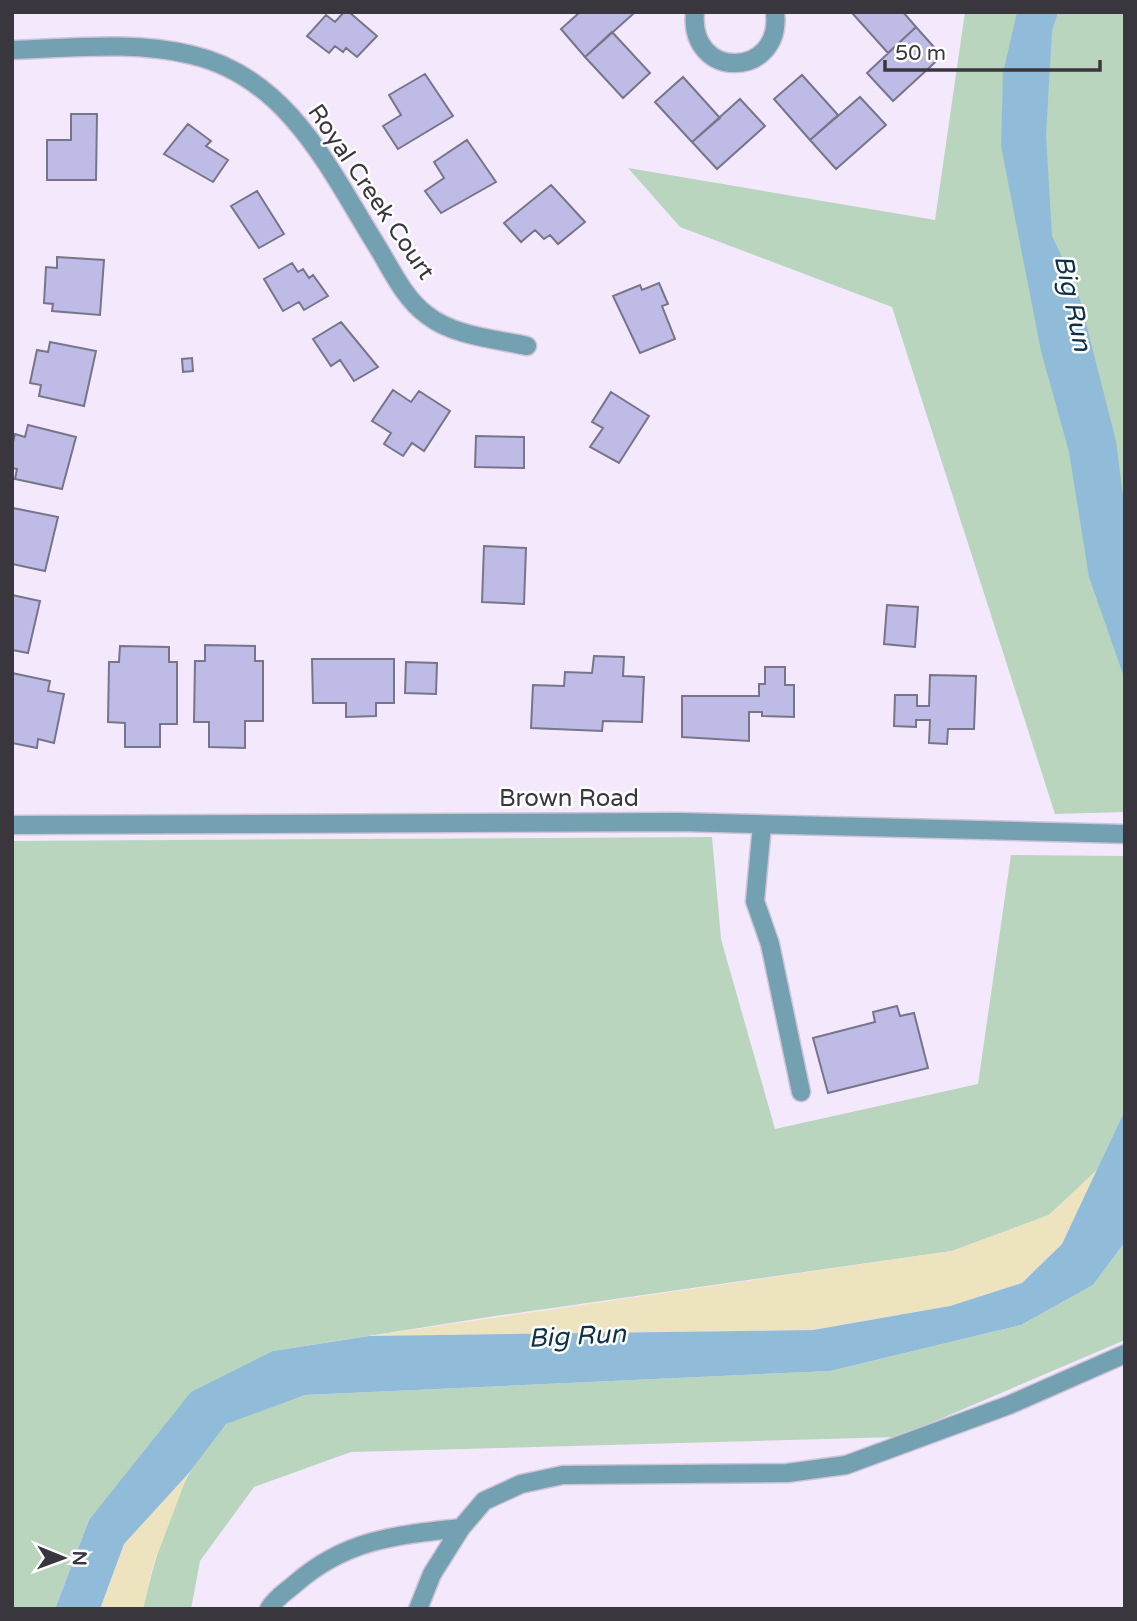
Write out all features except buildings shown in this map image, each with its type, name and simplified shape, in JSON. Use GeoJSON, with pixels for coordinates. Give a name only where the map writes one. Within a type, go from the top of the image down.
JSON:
{"type":"FeatureCollection","features":[{"type":"Feature","properties":{"kind":"street"},"geometry":{"type":"LineString","coordinates":[[695,12],[698,40],[716,59],[730,64],[757,58],[767,50],[774,37],[775,12]]}},
{"type":"Feature","properties":{"kind":"street","name":"Royal Creek Court"},"geometry":{"type":"LineString","coordinates":[[12,50],[148,47],[194,55],[238,72],[276,98],[307,135],[401,286],[427,315],[458,330],[527,346]]}},
{"type":"Feature","properties":{"kind":"street","name":"Brown Road"},"geometry":{"type":"LineString","coordinates":[[12,825],[323,821],[762,825],[1125,834]]}},
{"type":"Feature","properties":{"kind":"street"},"geometry":{"type":"LineString","coordinates":[[762,825],[755,901],[770,944],[801,1092]]}},
{"type":"Feature","properties":{"kind":"street"},"geometry":{"type":"LineString","coordinates":[[418,1609],[432,1574],[461,1528],[484,1501],[522,1484],[563,1475],[787,1473],[846,1465],[1009,1405],[1125,1354]]}},
{"type":"Feature","properties":{"kind":"street"},"geometry":{"type":"LineString","coordinates":[[269,1609],[305,1575],[345,1550],[385,1536],[461,1528]]}},
{"type":"Feature","properties":{"kind":"green space"},"geometry":{"type":"Polygon","coordinates":[[[965,12],[1125,12],[1125,812],[1055,814],[892,307],[680,227],[628,168],[935,220],[965,12]]]}},
{"type":"Feature","properties":{"kind":"green space"},"geometry":{"type":"Polygon","coordinates":[[[712,837],[721,939],[775,1129],[978,1084],[1011,855],[1125,856],[1125,1110],[1097,1170],[1049,1215],[952,1251],[495,1316],[273,1351],[89,1520],[55,1609],[12,1609],[12,841],[712,837]]]}},
{"type":"Feature","properties":{"kind":"green space"},"geometry":{"type":"Polygon","coordinates":[[[1125,1242],[1125,1340],[898,1437],[351,1452],[254,1487],[200,1561],[191,1609],[143,1609],[163,1536],[195,1463],[225,1425],[250,1413],[305,1395],[830,1371],[1021,1325],[1093,1285],[1125,1242]]]}},
{"type":"Feature","properties":{"kind":"sand"},"geometry":{"type":"Polygon","coordinates":[[[1097,1170],[1062,1244],[1022,1283],[950,1306],[813,1330],[369,1336],[952,1251],[1049,1215],[1097,1170]]]}},
{"type":"Feature","properties":{"kind":"sand"},"geometry":{"type":"Polygon","coordinates":[[[188,1474],[153,1566],[143,1609],[100,1609],[124,1544],[188,1474]]]}},
{"type":"Feature","properties":{"kind":"water","name":"Big Run"},"geometry":{"type":"Polygon","coordinates":[[[1017,12],[1058,12],[1052,31],[1046,135],[1052,236],[1077,288],[1116,441],[1125,511],[1125,680],[1089,577],[1069,452],[1041,351],[1001,146],[1003,73],[1017,12]]]}},
{"type":"Feature","properties":{"kind":"water","name":"Big Run"},"geometry":{"type":"Polygon","coordinates":[[[1125,1110],[1125,1242],[1093,1285],[1021,1325],[830,1371],[305,1395],[226,1424],[188,1474],[124,1544],[100,1609],[55,1609],[89,1520],[191,1392],[273,1351],[369,1336],[813,1330],[950,1306],[1022,1283],[1062,1244],[1125,1110]]]}}]}
